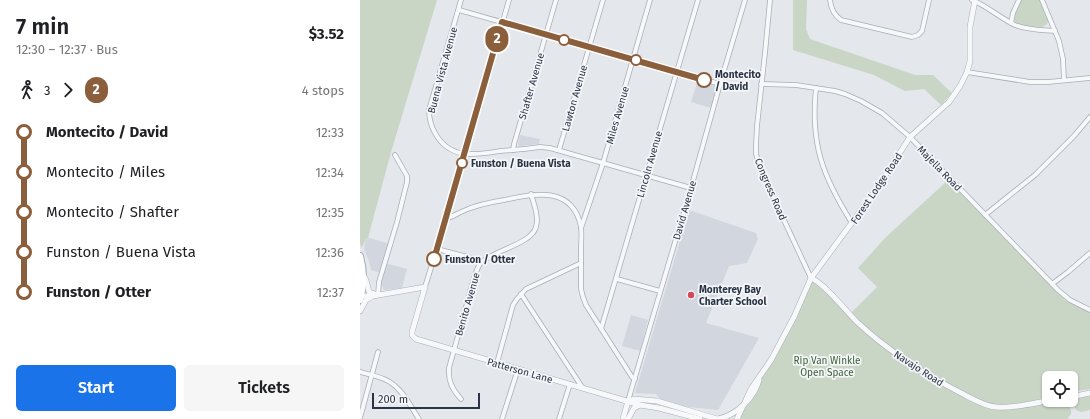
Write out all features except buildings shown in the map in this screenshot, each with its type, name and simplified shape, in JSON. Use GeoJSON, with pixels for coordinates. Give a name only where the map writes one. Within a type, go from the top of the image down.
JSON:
{"type":"FeatureCollection","features":[{"type":"Feature","properties":{"kind":"main road"},"geometry":{"type":"LineString","coordinates":[[360,256],[363,275],[361,298]]}},
{"type":"Feature","properties":{"kind":"street","name":"Buena Vista Avenue"},"geometry":{"type":"LineString","coordinates":[[461,0],[429,110],[433,130],[443,144],[450,150],[464,154],[476,154],[545,147],[691,188]]}},
{"type":"Feature","properties":{"kind":"street"},"geometry":{"type":"LineString","coordinates":[[361,298],[425,286],[446,219],[509,0]]}},
{"type":"Feature","properties":{"kind":"street","name":"Shafter Avenue"},"geometry":{"type":"LineString","coordinates":[[513,150],[556,0]]}},
{"type":"Feature","properties":{"kind":"street","name":"Lawton Avenue"},"geometry":{"type":"LineString","coordinates":[[559,150],[603,0]]}},
{"type":"Feature","properties":{"kind":"street","name":"Miles Avenue"},"geometry":{"type":"LineString","coordinates":[[581,228],[603,163],[650,0]]}},
{"type":"Feature","properties":{"kind":"street","name":"Lincoln Avenue"},"geometry":{"type":"LineString","coordinates":[[601,329],[617,279],[698,0]]}},
{"type":"Feature","properties":{"kind":"street","name":"David Avenue"},"geometry":{"type":"LineString","coordinates":[[623,419],[720,84],[746,0]]}},
{"type":"Feature","properties":{"kind":"street","name":"Congress Road"},"geometry":{"type":"LineString","coordinates":[[770,0],[756,149],[758,161],[769,188],[811,278]]}},
{"type":"Feature","properties":{"kind":"street"},"geometry":{"type":"LineString","coordinates":[[830,0],[835,15],[842,20],[912,37],[918,35],[922,31],[929,0]]}},
{"type":"Feature","properties":{"kind":"street"},"geometry":{"type":"LineString","coordinates":[[974,0],[1011,23],[1022,28],[1055,31]]}},
{"type":"Feature","properties":{"kind":"street","name":"Forest Lodge Road"},"geometry":{"type":"LineString","coordinates":[[737,419],[740,416],[751,389],[771,360],[794,317],[811,278],[876,190],[910,137],[916,130],[949,102],[960,86],[967,72],[970,61],[971,21],[974,0]]}},
{"type":"Feature","properties":{"kind":"street"},"geometry":{"type":"LineString","coordinates":[[1011,23],[1013,13],[1020,0]]}},
{"type":"Feature","properties":{"kind":"street"},"geometry":{"type":"LineString","coordinates":[[1042,0],[1061,49],[1064,80]]}},
{"type":"Feature","properties":{"kind":"street"},"geometry":{"type":"LineString","coordinates":[[459,10],[720,84]]}},
{"type":"Feature","properties":{"kind":"street"},"geometry":{"type":"LineString","coordinates":[[967,72],[1030,82],[1090,78]]}},
{"type":"Feature","properties":{"kind":"street","name":"Majella Road"},"geometry":{"type":"LineString","coordinates":[[761,84],[796,85],[845,94],[861,101],[889,119],[910,137],[1052,284],[1070,300],[1090,310]]}},
{"type":"Feature","properties":{"kind":"street"},"geometry":{"type":"LineString","coordinates":[[816,88],[814,118],[820,159],[828,180],[852,223]]}},
{"type":"Feature","properties":{"kind":"street"},"geometry":{"type":"LineString","coordinates":[[985,215],[1035,175],[1074,136],[1090,117]]}},
{"type":"Feature","properties":{"kind":"street"},"geometry":{"type":"LineString","coordinates":[[360,311],[366,300],[375,295],[399,216],[407,182],[406,174],[396,155]]}},
{"type":"Feature","properties":{"kind":"street"},"geometry":{"type":"LineString","coordinates":[[446,219],[480,205],[531,194],[554,195],[567,201],[578,216],[581,228],[581,289],[586,305],[634,379]]}},
{"type":"Feature","properties":{"kind":"street","name":"Benito Avenue"},"geometry":{"type":"LineString","coordinates":[[461,399],[452,387],[449,368],[478,266],[483,260],[530,237],[535,231],[537,225],[536,215],[531,194]]}},
{"type":"Feature","properties":{"kind":"street"},"geometry":{"type":"LineString","coordinates":[[437,249],[483,260]]}},
{"type":"Feature","properties":{"kind":"street"},"geometry":{"type":"LineString","coordinates":[[1052,284],[1090,253]]}},
{"type":"Feature","properties":{"kind":"street"},"geometry":{"type":"LineString","coordinates":[[497,363],[513,304],[521,294],[526,289],[581,263]]}},
{"type":"Feature","properties":{"kind":"street"},"geometry":{"type":"LineString","coordinates":[[363,275],[369,292],[375,295]]}},
{"type":"Feature","properties":{"kind":"street","name":"Navajo Road"},"geometry":{"type":"LineString","coordinates":[[811,278],[816,279],[872,336],[918,368],[951,388],[984,404],[997,407],[1011,407],[1042,402]]}},
{"type":"Feature","properties":{"kind":"street"},"geometry":{"type":"LineString","coordinates":[[617,279],[660,291]]}},
{"type":"Feature","properties":{"kind":"street","name":"Patterson Lane"},"geometry":{"type":"LineString","coordinates":[[425,286],[412,332],[416,339],[640,405],[660,408],[700,419]]}},
{"type":"Feature","properties":{"kind":"street"},"geometry":{"type":"LineString","coordinates":[[521,294],[582,387]]}},
{"type":"Feature","properties":{"kind":"street"},"geometry":{"type":"LineString","coordinates":[[360,418],[378,352]]}},
{"type":"Feature","properties":{"kind":"street"},"geometry":{"type":"LineString","coordinates":[[502,419],[518,369]]}},
{"type":"Feature","properties":{"kind":"street"},"geometry":{"type":"LineString","coordinates":[[360,372],[386,379],[395,386],[404,395],[419,419]]}},
{"type":"Feature","properties":{"kind":"street"},"geometry":{"type":"LineString","coordinates":[[559,419],[570,384]]}},
{"type":"Feature","properties":{"kind":"street"},"geometry":{"type":"LineString","coordinates":[[1078,396],[1090,393]]}},
{"type":"Feature","properties":{"kind":"street"},"geometry":{"type":"LineString","coordinates":[[628,401],[634,399],[657,401],[718,419],[732,414],[745,402]]}},
{"type":"Feature","properties":{"kind":"street"},"geometry":{"type":"LineString","coordinates":[[628,419],[634,408],[640,405]]}},
{"type":"Feature","properties":{"kind":"shaded area"},"geometry":{"type":"Polygon","coordinates":[[[698,80],[716,87],[711,108],[691,102],[698,80]]]}},
{"type":"Feature","properties":{"kind":"shaded area"},"geometry":{"type":"Polygon","coordinates":[[[520,135],[540,139],[539,144],[519,146],[520,135]]]}},
{"type":"Feature","properties":{"kind":"shaded area","name":"Monterey Bay Charter School"},"geometry":{"type":"Polygon","coordinates":[[[689,210],[756,233],[758,239],[747,263],[729,266],[706,323],[759,338],[718,410],[670,405],[663,403],[656,394],[635,393],[689,210]]]}},
{"type":"Feature","properties":{"kind":"shaded area"},"geometry":{"type":"Polygon","coordinates":[[[366,237],[390,244],[385,263],[407,269],[402,288],[384,290],[381,284],[383,274],[371,270],[364,249],[366,237]]]}},
{"type":"Feature","properties":{"kind":"shaded area"},"geometry":{"type":"Polygon","coordinates":[[[631,315],[648,320],[640,351],[622,346],[631,315]]]}},
{"type":"Feature","properties":{"kind":"green space"},"geometry":{"type":"Polygon","coordinates":[[[360,0],[437,0],[391,152],[368,238],[366,238],[362,248],[360,244],[360,0]]]}},
{"type":"Feature","properties":{"kind":"green space"},"geometry":{"type":"Polygon","coordinates":[[[793,0],[807,0],[806,29],[810,39],[915,75],[933,75],[952,93],[941,105],[924,89],[905,91],[874,75],[793,50],[793,0]]]}},
{"type":"Feature","properties":{"kind":"green space"},"geometry":{"type":"Polygon","coordinates":[[[1021,0],[1040,0],[1049,20],[1046,25],[1040,28],[1028,27],[1015,23],[1014,17],[1021,0]]]}},
{"type":"Feature","properties":{"kind":"green space","name":"Rip Van Winkle Open Space"},"geometry":{"type":"Polygon","coordinates":[[[947,181],[949,181],[1065,300],[1090,312],[1090,389],[1078,391],[1078,371],[1042,371],[1042,398],[1025,404],[1042,402],[1042,407],[1069,407],[1071,414],[1068,419],[741,419],[740,416],[771,360],[811,278],[850,314],[877,287],[858,268],[886,237],[947,181]]]}},
{"type":"Feature","properties":{"kind":"green space"},"geometry":{"type":"Polygon","coordinates":[[[1090,396],[1090,410],[1081,412],[1076,410],[1075,407],[1078,407],[1078,398],[1090,396]]]}},
{"type":"Feature","properties":{"kind":"bus line","name":"2"},"geometry":{"type":"LineString","coordinates":[[434,259],[502,22],[704,80]]}},
{"type":"Feature","properties":{"kind":"place","name":"Montecito / David"},"geometry":{"type":"Point","coordinates":[704,80]}},
{"type":"Feature","properties":{"kind":"place","name":"Funston / Buena Vista"},"geometry":{"type":"Point","coordinates":[462,163]}},
{"type":"Feature","properties":{"kind":"place","name":"Funston / Otter"},"geometry":{"type":"Point","coordinates":[434,259]}},
{"type":"Feature","properties":{"kind":"place","name":"Monterey Bay Charter School"},"geometry":{"type":"Point","coordinates":[691,295]}}]}
